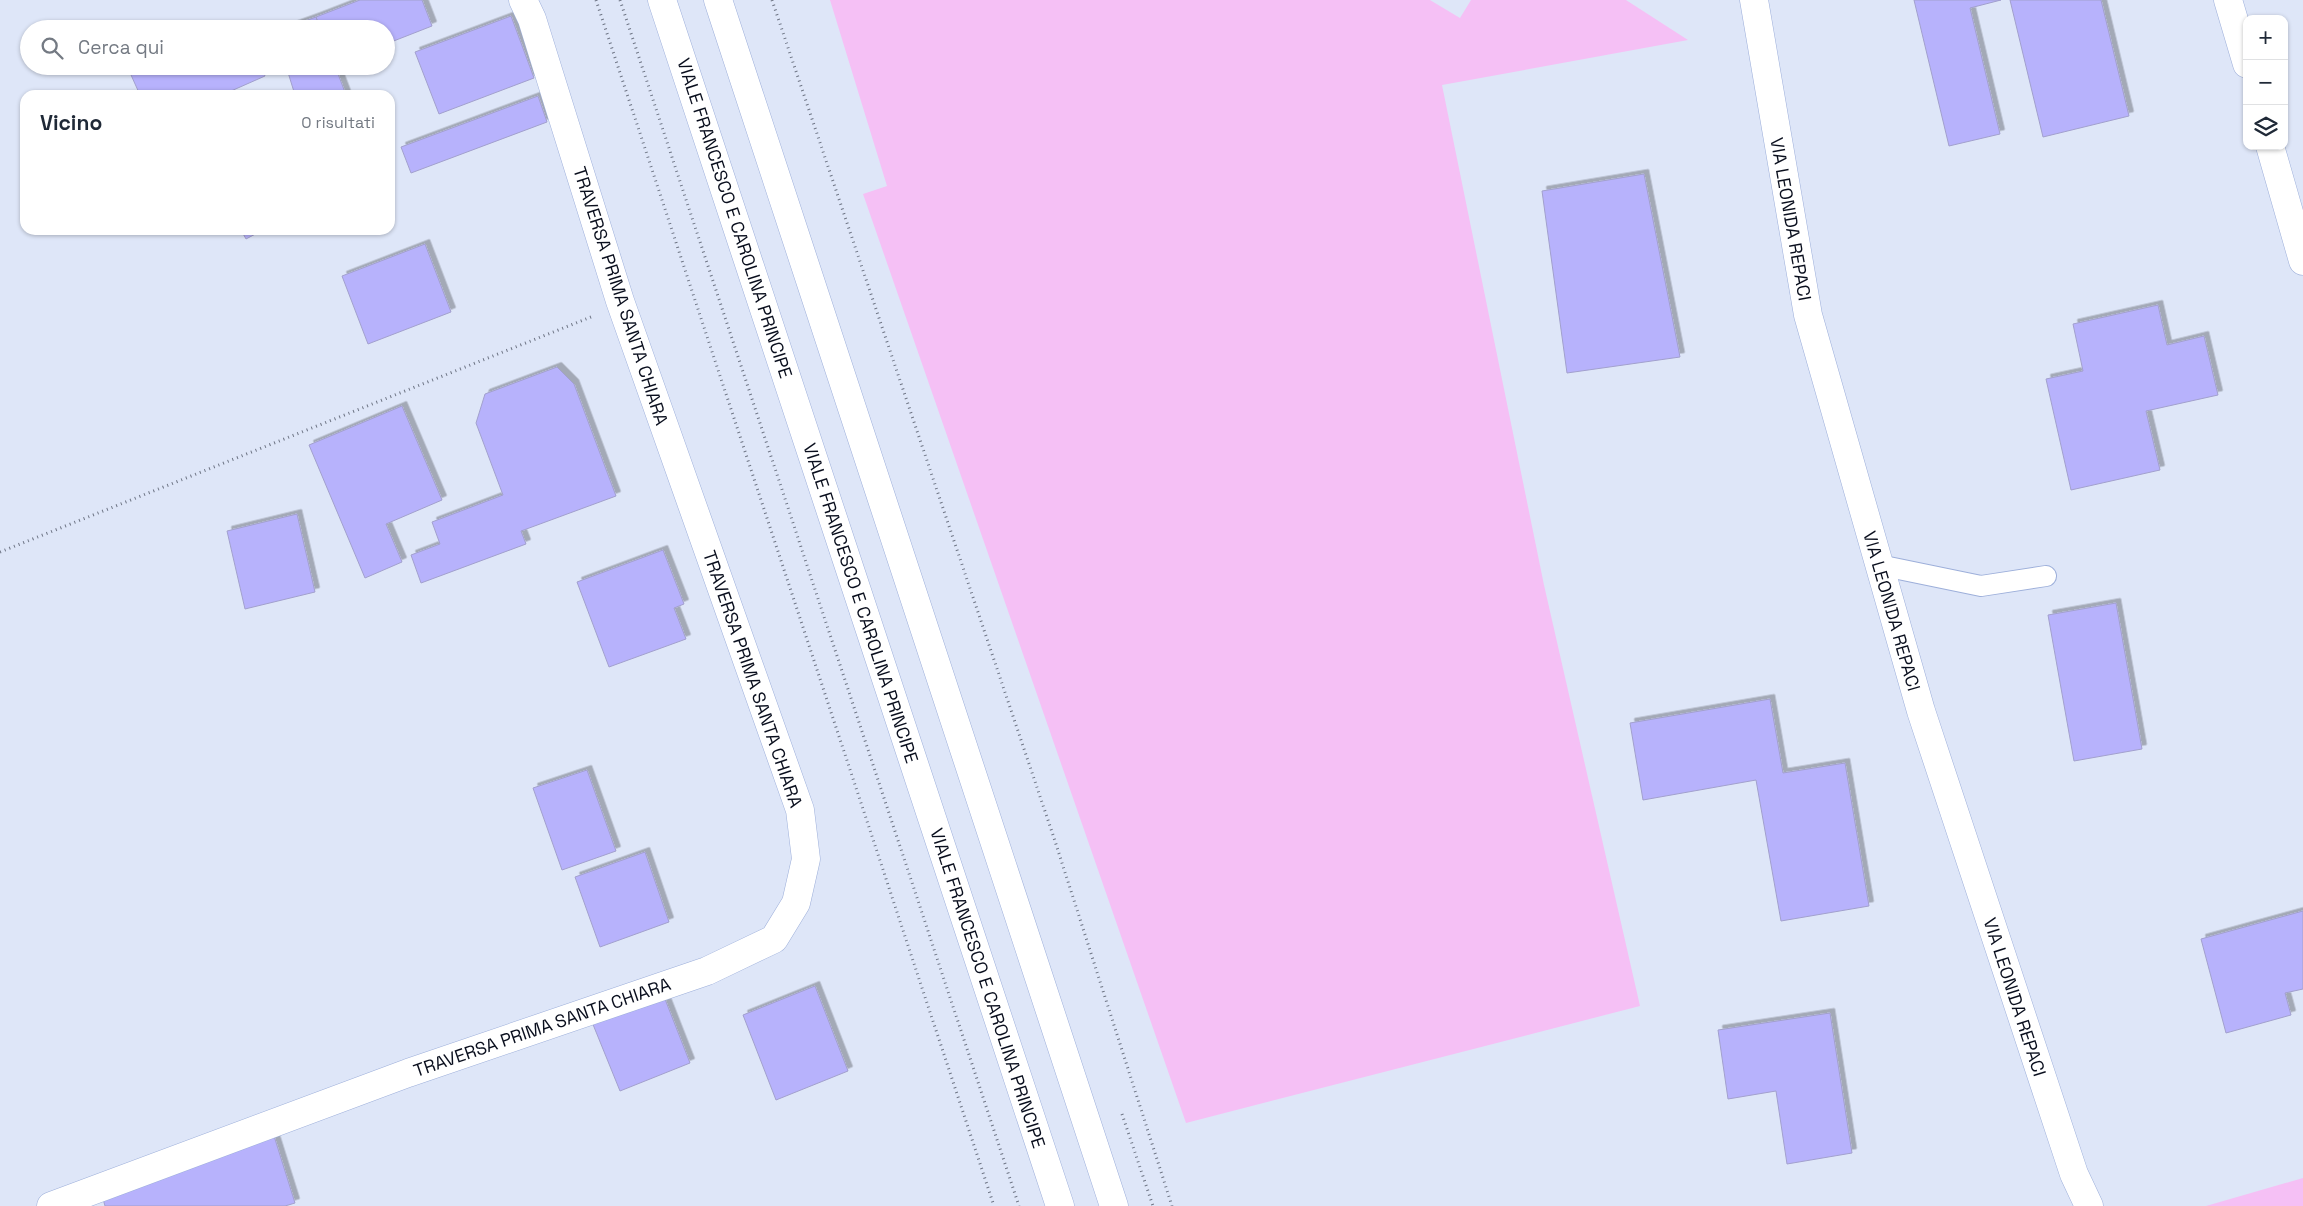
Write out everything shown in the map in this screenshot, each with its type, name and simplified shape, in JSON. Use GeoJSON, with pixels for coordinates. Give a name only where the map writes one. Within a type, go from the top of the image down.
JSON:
{"type":"FeatureCollection","features":[{"type":"Feature","properties":{"kind":"street","name":"TRAVERSA PRIMA SANTA CHIARA"},"geometry":{"type":"LineString","coordinates":[[51,1206],[408,1073],[707,971],[774,939],[796,903],[806,859],[800,810],[620,301],[535,28],[524,0]]}},
{"type":"Feature","properties":{"kind":"street","name":"VIALE FRANCESCO E CAROLINA PRINCIPE"},"geometry":{"type":"LineString","coordinates":[[662,0],[1060,1206]]}},
{"type":"Feature","properties":{"kind":"street"},"geometry":{"type":"LineString","coordinates":[[718,0],[1114,1206]]}},
{"type":"Feature","properties":{"kind":"street"},"geometry":{"type":"LineString","coordinates":[[2228,0],[2246,60]]}},
{"type":"Feature","properties":{"kind":"street","name":"VIA LEONIDA REPACI"},"geometry":{"type":"LineString","coordinates":[[1752,2],[1808,315],[1936,758],[2074,1174],[2089,1206]]}},
{"type":"Feature","properties":{"kind":"street"},"geometry":{"type":"LineString","coordinates":[[2271,150],[2303,261]]}},
{"type":"Feature","properties":{"kind":"lane"},"geometry":{"type":"LineString","coordinates":[[1879,565],[1981,586],[2046,576]]}},
{"type":"Feature","properties":{"kind":"path"},"geometry":{"type":"LineString","coordinates":[[596,0],[994,1206]]}},
{"type":"Feature","properties":{"kind":"path"},"geometry":{"type":"LineString","coordinates":[[620,0],[1019,1206]]}},
{"type":"Feature","properties":{"kind":"path"},"geometry":{"type":"LineString","coordinates":[[772,0],[1054,838],[1172,1206]]}},
{"type":"Feature","properties":{"kind":"path"},"geometry":{"type":"LineString","coordinates":[[0,552],[597,315]]}},
{"type":"Feature","properties":{"kind":"shaded area"},"geometry":{"type":"Polygon","coordinates":[[[830,0],[1430,0],[1460,18],[1471,0],[1626,0],[1688,40],[1442,85],[1544,585],[1640,1006],[1186,1123],[863,194],[887,186],[830,0]]]}},
{"type":"Feature","properties":{"kind":"shaded area"},"geometry":{"type":"Polygon","coordinates":[[[2303,1178],[2303,1206],[2206,1206],[2303,1178]]]}},
{"type":"Feature","properties":{"kind":"building"},"geometry":{"type":"Polygon","coordinates":[[[360,0],[422,0],[432,26],[395,40],[395,20],[317,20],[316,17],[360,0]]]}},
{"type":"Feature","properties":{"kind":"building"},"geometry":{"type":"Polygon","coordinates":[[[1914,0],[2001,0],[1970,8],[2000,134],[1949,146],[1914,0]]]}},
{"type":"Feature","properties":{"kind":"building"},"geometry":{"type":"Polygon","coordinates":[[[2010,0],[2101,0],[2129,116],[2043,137],[2010,0]]]}},
{"type":"Feature","properties":{"kind":"building"},"geometry":{"type":"Polygon","coordinates":[[[511,16],[534,78],[439,114],[415,52],[511,16]]]}},
{"type":"Feature","properties":{"kind":"building"},"geometry":{"type":"Polygon","coordinates":[[[131,75],[265,76],[233,90],[138,90],[131,75]]]}},
{"type":"Feature","properties":{"kind":"building"},"geometry":{"type":"Polygon","coordinates":[[[289,75],[338,75],[344,90],[293,90],[289,75]]]}},
{"type":"Feature","properties":{"kind":"building"},"geometry":{"type":"Polygon","coordinates":[[[538,96],[547,122],[411,173],[401,147],[538,96]]]}},
{"type":"Feature","properties":{"kind":"building"},"geometry":{"type":"Polygon","coordinates":[[[1644,174],[1680,357],[1567,373],[1542,191],[1644,174]]]}},
{"type":"Feature","properties":{"kind":"building"},"geometry":{"type":"Polygon","coordinates":[[[244,235],[254,235],[246,239],[244,235]]]}},
{"type":"Feature","properties":{"kind":"building"},"geometry":{"type":"Polygon","coordinates":[[[425,244],[451,312],[368,344],[342,276],[425,244]]]}},
{"type":"Feature","properties":{"kind":"building"},"geometry":{"type":"Polygon","coordinates":[[[2158,305],[2167,345],[2204,336],[2218,395],[2146,411],[2160,470],[2071,490],[2046,379],[2083,371],[2073,324],[2158,305]]]}},
{"type":"Feature","properties":{"kind":"building"},"geometry":{"type":"Polygon","coordinates":[[[557,367],[574,384],[616,496],[521,531],[526,544],[421,583],[411,555],[440,544],[432,522],[503,495],[476,423],[485,394],[557,367]]]}},
{"type":"Feature","properties":{"kind":"building"},"geometry":{"type":"Polygon","coordinates":[[[402,406],[442,500],[386,524],[402,562],[365,578],[309,445],[402,406]]]}},
{"type":"Feature","properties":{"kind":"building"},"geometry":{"type":"Polygon","coordinates":[[[297,514],[315,592],[245,609],[227,531],[297,514]]]}},
{"type":"Feature","properties":{"kind":"building"},"geometry":{"type":"Polygon","coordinates":[[[663,550],[684,604],[674,608],[686,639],[609,667],[577,582],[663,550]]]}},
{"type":"Feature","properties":{"kind":"building"},"geometry":{"type":"Polygon","coordinates":[[[2116,603],[2142,749],[2074,761],[2048,615],[2116,603]]]}},
{"type":"Feature","properties":{"kind":"building"},"geometry":{"type":"Polygon","coordinates":[[[1770,699],[1783,773],[1845,763],[1869,906],[1781,921],[1756,780],[1643,800],[1630,723],[1770,699]]]}},
{"type":"Feature","properties":{"kind":"building"},"geometry":{"type":"Polygon","coordinates":[[[587,770],[616,851],[562,870],[533,788],[587,770]]]}},
{"type":"Feature","properties":{"kind":"building"},"geometry":{"type":"Polygon","coordinates":[[[645,852],[669,922],[600,947],[575,877],[645,852]]]}},
{"type":"Feature","properties":{"kind":"building"},"geometry":{"type":"Polygon","coordinates":[[[2303,911],[2303,989],[2285,993],[2291,1015],[2226,1033],[2201,939],[2303,911]]]}},
{"type":"Feature","properties":{"kind":"building"},"geometry":{"type":"Polygon","coordinates":[[[815,986],[848,1071],[776,1100],[743,1015],[815,986]]]}},
{"type":"Feature","properties":{"kind":"building"},"geometry":{"type":"Polygon","coordinates":[[[663,994],[690,1063],[620,1091],[592,1022],[663,994]]]}},
{"type":"Feature","properties":{"kind":"building"},"geometry":{"type":"Polygon","coordinates":[[[1830,1013],[1852,1153],[1787,1164],[1776,1091],[1728,1099],[1718,1030],[1830,1013]]]}},
{"type":"Feature","properties":{"kind":"building"},"geometry":{"type":"Polygon","coordinates":[[[274,1136],[295,1203],[285,1206],[105,1206],[101,1192],[274,1136]]]}}]}
